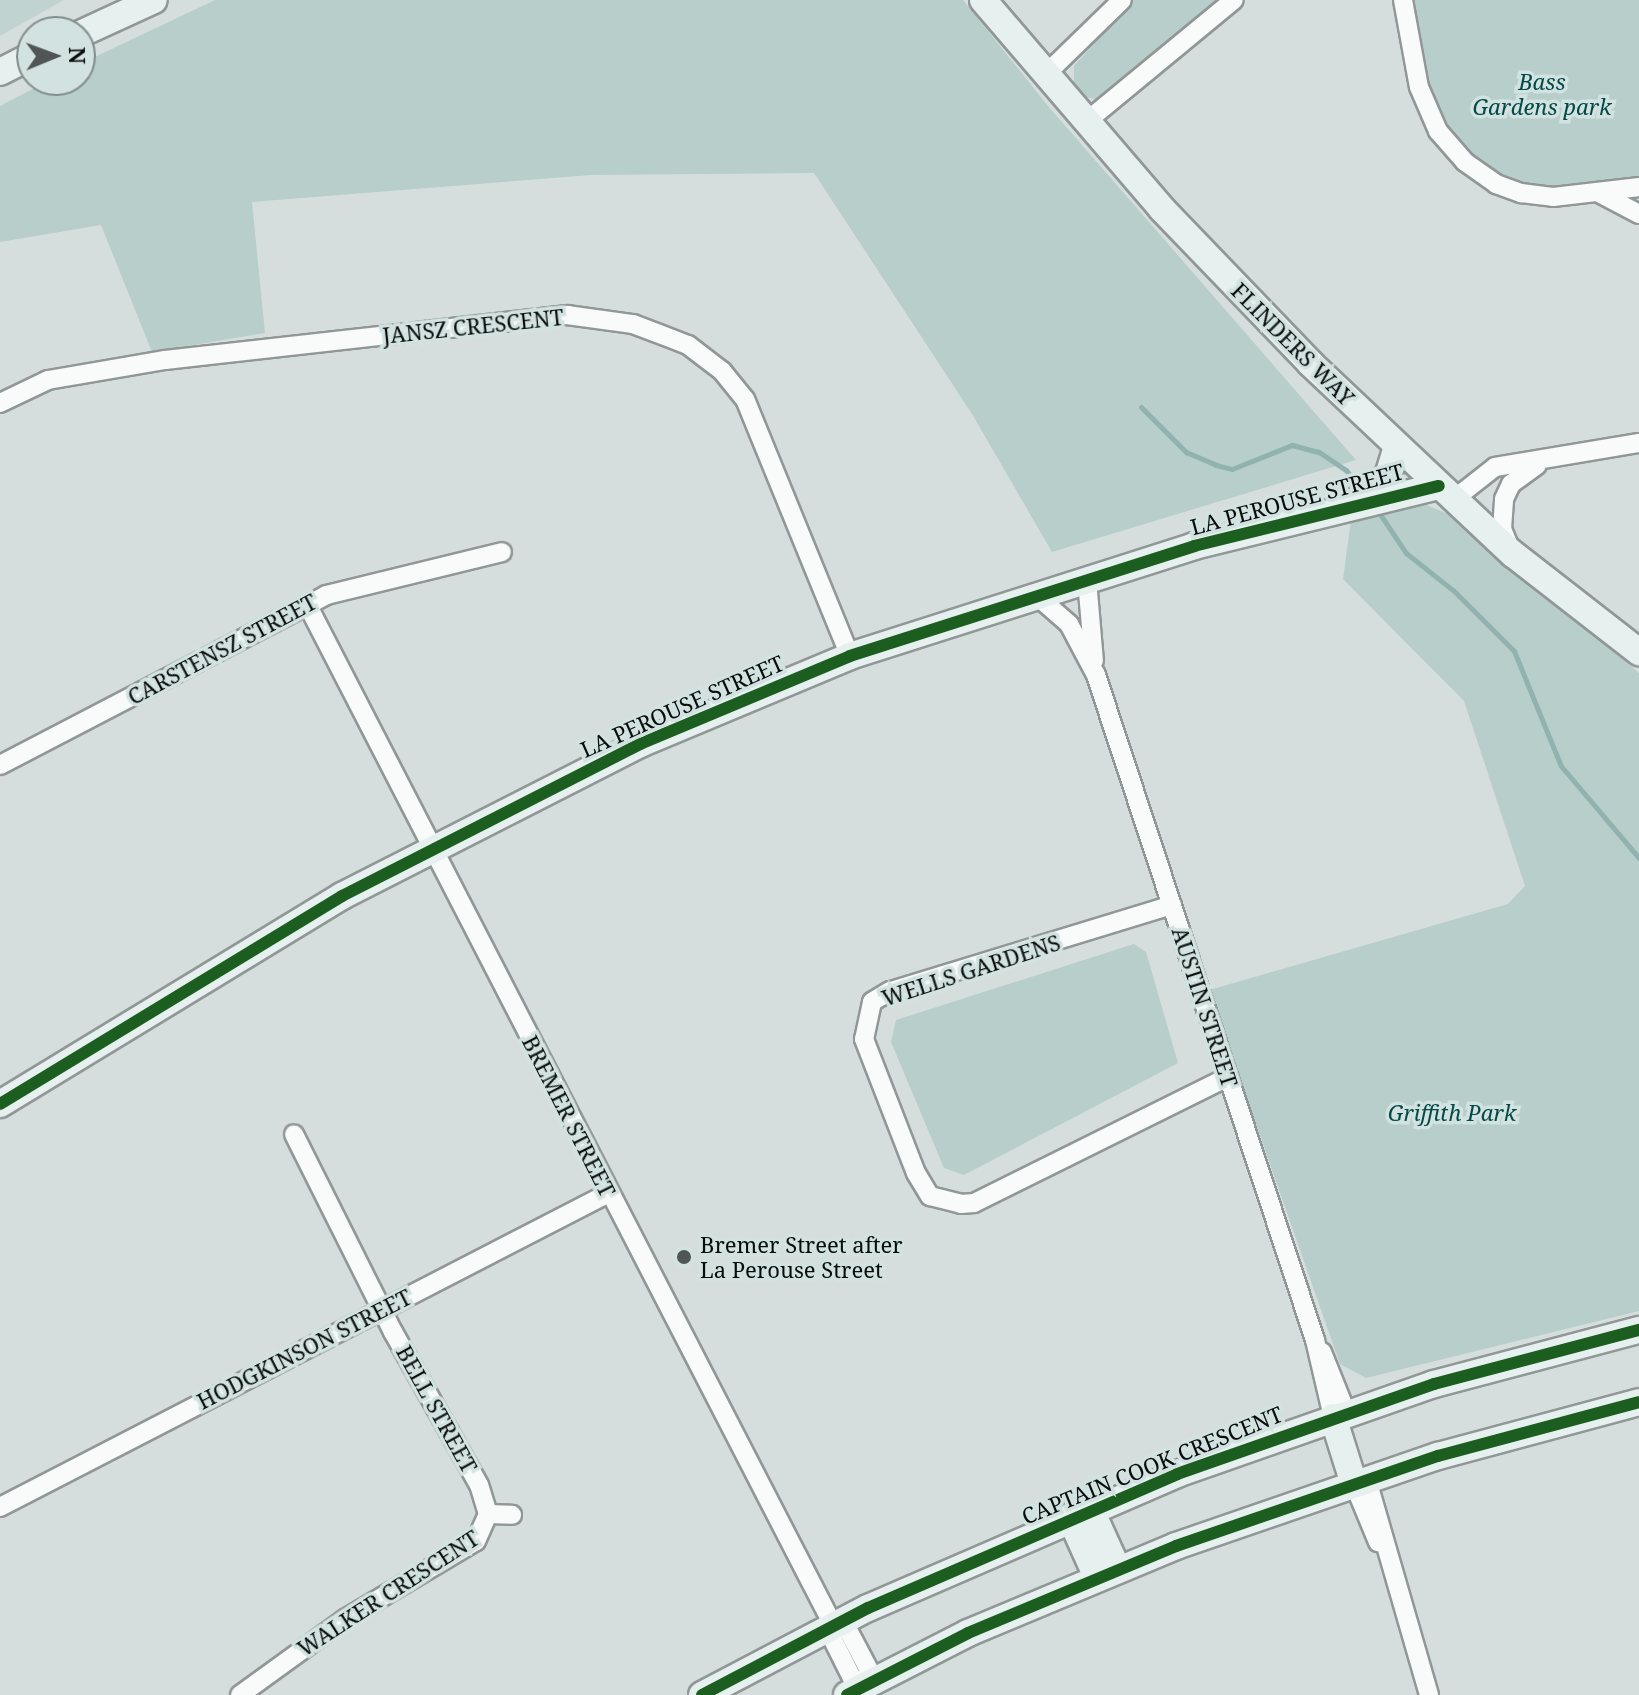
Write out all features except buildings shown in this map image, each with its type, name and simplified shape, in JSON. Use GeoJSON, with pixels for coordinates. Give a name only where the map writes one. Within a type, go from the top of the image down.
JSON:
{"type":"FeatureCollection","features":[{"type":"Feature","properties":{"kind":"street"},"geometry":{"type":"LineString","coordinates":[[96,27],[154,0]]}},
{"type":"Feature","properties":{"kind":"street","name":"FLINDERS WAY"},"geometry":{"type":"LineString","coordinates":[[983,0],[1045,75],[1235,286],[1397,446],[1513,554],[1639,652]]}},
{"type":"Feature","properties":{"kind":"street"},"geometry":{"type":"LineString","coordinates":[[1045,75],[1122,0]]}},
{"type":"Feature","properties":{"kind":"street"},"geometry":{"type":"LineString","coordinates":[[1087,121],[1234,0]]}},
{"type":"Feature","properties":{"kind":"street"},"geometry":{"type":"LineString","coordinates":[[1403,0],[1419,87],[1438,131],[1465,162],[1496,184],[1521,193],[1601,194],[1639,187]]}},
{"type":"Feature","properties":{"kind":"street"},"geometry":{"type":"LineString","coordinates":[[1601,194],[1639,214]]}},
{"type":"Feature","properties":{"kind":"street","name":"JANSZ CRESCENT"},"geometry":{"type":"LineString","coordinates":[[0,403],[48,380],[165,360],[567,315],[633,324],[688,345],[722,371],[745,399],[850,656]]}},
{"type":"Feature","properties":{"kind":"street","name":"LA PEROUSE STREET"},"geometry":{"type":"LineString","coordinates":[[0,1104],[184,988],[429,848],[640,744],[850,656],[1087,580],[1364,499],[1446,493],[1495,467],[1639,443]]}},
{"type":"Feature","properties":{"kind":"street","name":"LA PEROUSE STREET"},"geometry":{"type":"LineString","coordinates":[[1364,499],[1388,476],[1397,446]]}},
{"type":"Feature","properties":{"kind":"street","name":"LA PEROUSE STREET"},"geometry":{"type":"LineString","coordinates":[[1513,554],[1502,529],[1504,499],[1523,472],[1547,460]]}},
{"type":"Feature","properties":{"kind":"street","name":"CARSTENSZ STREET"},"geometry":{"type":"LineString","coordinates":[[0,765],[326,595],[502,552]]}},
{"type":"Feature","properties":{"kind":"street","name":"AUSTIN STREET"},"geometry":{"type":"LineString","coordinates":[[1087,580],[1096,675]]}},
{"type":"Feature","properties":{"kind":"street","name":"AUSTIN STREET"},"geometry":{"type":"LineString","coordinates":[[1037,596],[1069,624],[1096,675],[1340,1415]]}},
{"type":"Feature","properties":{"kind":"street","name":"BREMER STREET"},"geometry":{"type":"LineString","coordinates":[[308,606],[429,848],[833,1625],[848,1630],[869,1670],[856,1690]]}},
{"type":"Feature","properties":{"kind":"street","name":"WELLS GARDENS"},"geometry":{"type":"LineString","coordinates":[[1172,905],[890,991],[872,1002],[864,1039],[916,1173],[930,1196],[961,1204],[974,1203],[1228,1077]]}},
{"type":"Feature","properties":{"kind":"street","name":"BELL STREET"},"geometry":{"type":"LineString","coordinates":[[294,1134],[381,1309],[479,1485],[488,1514]]}},
{"type":"Feature","properties":{"kind":"street","name":"HODGKINSON STREET"},"geometry":{"type":"LineString","coordinates":[[0,1507],[609,1193]]}},
{"type":"Feature","properties":{"kind":"street","name":"CAPTAIN COOK CRESCENT"},"geometry":{"type":"LineString","coordinates":[[702,1695],[833,1625],[1080,1513],[1340,1415],[1639,1330]]}},
{"type":"Feature","properties":{"kind":"street"},"geometry":{"type":"LineString","coordinates":[[856,1690],[1107,1572],[1361,1482],[1639,1402]]}},
{"type":"Feature","properties":{"kind":"street"},"geometry":{"type":"LineString","coordinates":[[1340,1415],[1429,1695]]}},
{"type":"Feature","properties":{"kind":"street"},"geometry":{"type":"LineString","coordinates":[[1080,1513],[1107,1572]]}},
{"type":"Feature","properties":{"kind":"street"},"geometry":{"type":"LineString","coordinates":[[488,1514],[512,1515]]}},
{"type":"Feature","properties":{"kind":"street","name":"WALKER CRESCENT"},"geometry":{"type":"LineString","coordinates":[[240,1695],[345,1619],[476,1541],[488,1514]]}},
{"type":"Feature","properties":{"kind":"shaded area"},"geometry":{"type":"Polygon","coordinates":[[[0,0],[64,0],[36,16],[16,16],[16,27],[0,36],[0,0]]]}},
{"type":"Feature","properties":{"kind":"green space"},"geometry":{"type":"Polygon","coordinates":[[[215,0],[963,0],[1048,106],[1356,460],[1052,552],[972,414],[814,173],[591,175],[252,202],[265,333],[152,352],[101,225],[0,242],[0,106],[19,96],[96,96],[96,56],[215,0]]]}},
{"type":"Feature","properties":{"kind":"green space"},"geometry":{"type":"Polygon","coordinates":[[[1133,0],[1223,0],[1098,100],[1083,96],[1074,85],[1074,66],[1133,0]]]}},
{"type":"Feature","properties":{"kind":"green space","name":"Bass Gardens park"},"geometry":{"type":"Polygon","coordinates":[[[1411,0],[1639,0],[1639,178],[1536,188],[1505,181],[1474,163],[1450,136],[1425,80],[1411,0]]]}},
{"type":"Feature","properties":{"kind":"green space","name":"Griffith Park"},"geometry":{"type":"Polygon","coordinates":[[[1424,504],[1448,514],[1639,673],[1639,1311],[1366,1378],[1340,1364],[1209,990],[1508,904],[1525,886],[1464,701],[1343,579],[1351,520],[1424,504]]]}},
{"type":"Feature","properties":{"kind":"green space"},"geometry":{"type":"Polygon","coordinates":[[[1134,944],[1146,952],[1178,1063],[964,1175],[944,1168],[891,1042],[896,1020],[1134,944]]]}},
{"type":"Feature","properties":{"kind":"waterway"},"geometry":{"type":"LineString","coordinates":[[1141,407],[1186,452],[1216,465],[1232,469],[1292,445],[1319,452],[1346,470],[1359,487]]}},
{"type":"Feature","properties":{"kind":"waterway"},"geometry":{"type":"LineString","coordinates":[[1378,511],[1406,553],[1454,591],[1514,651],[1561,766],[1639,858]]}},
{"type":"Feature","properties":{"kind":"cycle path"},"geometry":{"type":"LineString","coordinates":[[0,1104],[342,896],[640,744],[850,656],[1194,546],[1439,486]]}},
{"type":"Feature","properties":{"kind":"cycle path"},"geometry":{"type":"LineString","coordinates":[[702,1695],[868,1608],[1177,1474],[1434,1384],[1639,1330]]}},
{"type":"Feature","properties":{"kind":"cycle path"},"geometry":{"type":"LineString","coordinates":[[847,1695],[968,1633],[1176,1546],[1438,1456],[1639,1402]]}},
{"type":"Feature","properties":{"kind":"place","name":"Bremer Street after La Perouse Street"},"geometry":{"type":"Point","coordinates":[684,1257]}}]}
